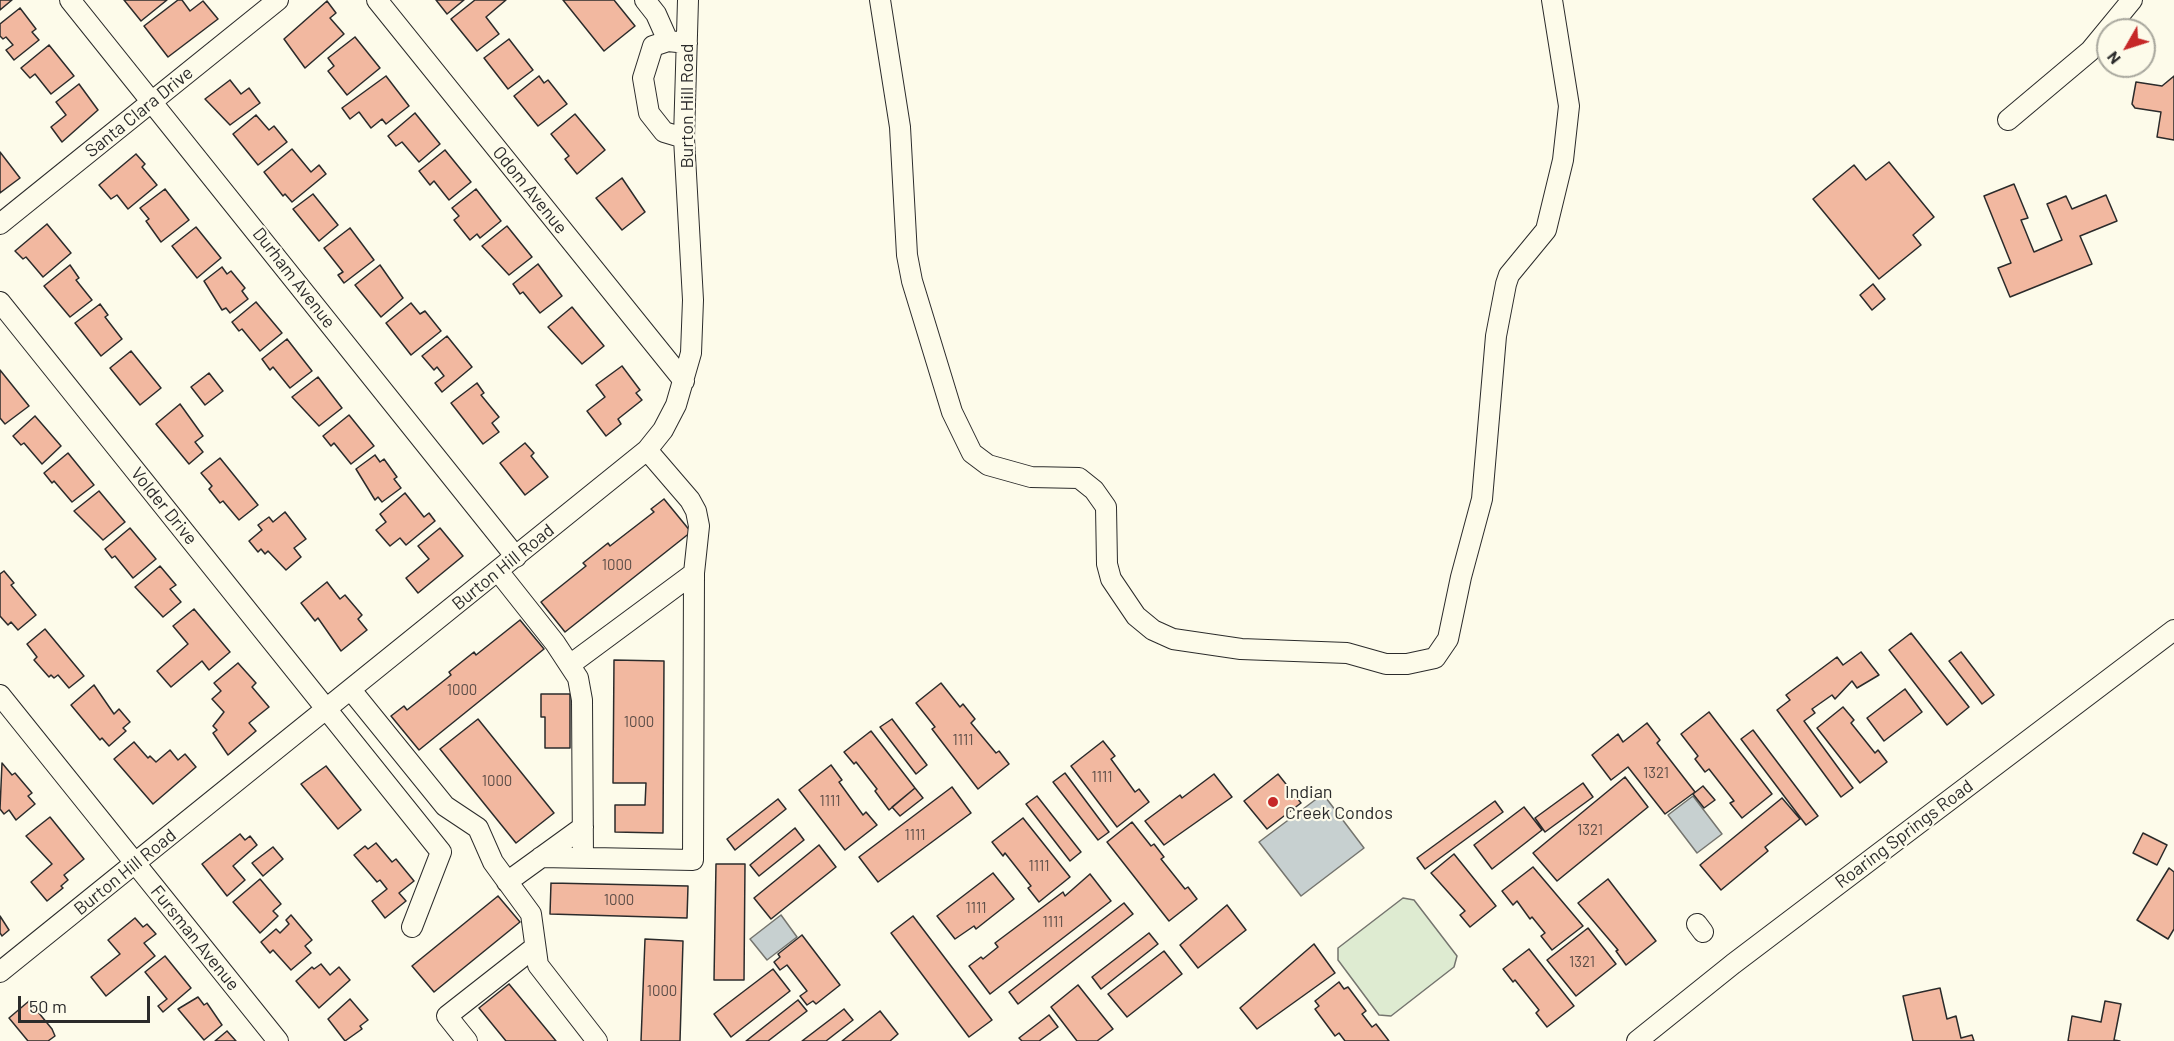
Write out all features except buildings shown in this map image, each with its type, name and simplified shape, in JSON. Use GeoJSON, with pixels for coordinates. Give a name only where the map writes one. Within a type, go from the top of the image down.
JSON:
{"type":"FeatureCollection","features":[{"type":"Feature","properties":{"kind":"street","name":"Durham Avenue"},"geometry":{"type":"LineString","coordinates":[[70,0],[516,557]]}},
{"type":"Feature","properties":{"kind":"street","name":"Santa Clara Drive"},"geometry":{"type":"LineString","coordinates":[[0,224],[278,0]]}},
{"type":"Feature","properties":{"kind":"street","name":"Odom Avenue"},"geometry":{"type":"LineString","coordinates":[[377,0],[684,381]]}},
{"type":"Feature","properties":{"kind":"street","name":"Burton Hill Road"},"geometry":{"type":"LineString","coordinates":[[0,972],[328,710],[647,450],[663,430],[676,405],[691,352],[693,300],[677,42],[688,0]]}},
{"type":"Feature","properties":{"kind":"street"},"geometry":{"type":"LineString","coordinates":[[880,0],[900,128],[907,255],[912,281],[952,412],[972,453],[988,465],[1031,477],[1079,478],[1094,490],[1106,507],[1107,564],[1111,579],[1136,616],[1154,630],[1173,639],[1241,650],[1347,653],[1386,664],[1435,658],[1448,639],[1482,499],[1496,336],[1506,284],[1509,275],[1541,238],[1551,216],[1569,118],[1552,0]]}},
{"type":"Feature","properties":{"kind":"street"},"geometry":{"type":"LineString","coordinates":[[2008,120],[2090,51],[2132,0]]}},
{"type":"Feature","properties":{"kind":"street"},"geometry":{"type":"LineString","coordinates":[[650,3],[677,42],[653,46],[648,56],[643,78],[649,113],[664,132],[684,138]]}},
{"type":"Feature","properties":{"kind":"street","name":"Volder Drive"},"geometry":{"type":"LineString","coordinates":[[0,302],[441,852],[412,927]]}},
{"type":"Feature","properties":{"kind":"street"},"geometry":{"type":"LineString","coordinates":[[541,857],[693,860],[694,573],[699,526],[696,511],[690,500],[647,450]]}},
{"type":"Feature","properties":{"kind":"street"},"geometry":{"type":"LineString","coordinates":[[498,571],[570,664],[578,678],[582,700],[583,858]]}},
{"type":"Feature","properties":{"kind":"street"},"geometry":{"type":"LineString","coordinates":[[570,664],[694,573]]}},
{"type":"Feature","properties":{"kind":"street","name":"Roaring Springs Road"},"geometry":{"type":"LineString","coordinates":[[1637,1041],[1733,964],[2174,630]]}},
{"type":"Feature","properties":{"kind":"street"},"geometry":{"type":"LineString","coordinates":[[351,690],[445,806],[478,828],[488,854],[531,914],[538,965],[597,1041]]}},
{"type":"Feature","properties":{"kind":"street","name":"Fursman Avenue"},"geometry":{"type":"LineString","coordinates":[[0,695],[278,1041]]}},
{"type":"Feature","properties":{"kind":"street"},"geometry":{"type":"LineString","coordinates":[[507,882],[583,826]]}},
{"type":"Feature","properties":{"kind":"street"},"geometry":{"type":"LineString","coordinates":[[467,1041],[447,1016],[536,947]]}},
{"type":"Feature","properties":{"kind":"green space"},"geometry":{"type":"Polygon","coordinates":[[[1403,898],[1414,900],[1457,956],[1454,967],[1391,1016],[1379,1015],[1338,960],[1338,948],[1403,898]]]}},
{"type":"Feature","properties":{"kind":"shaded area"},"geometry":{"type":"Polygon","coordinates":[[[1323,794],[1364,848],[1301,896],[1259,842],[1323,794]]]}},
{"type":"Feature","properties":{"kind":"shaded area"},"geometry":{"type":"Polygon","coordinates":[[[1693,796],[1722,834],[1697,853],[1668,815],[1693,796]]]}},
{"type":"Feature","properties":{"kind":"shaded area"},"geometry":{"type":"Polygon","coordinates":[[[781,915],[797,937],[767,960],[750,939],[781,915]]]}},
{"type":"Feature","properties":{"kind":"place","name":"Indian Creek Condos"},"geometry":{"type":"Point","coordinates":[1273,802]}}]}
